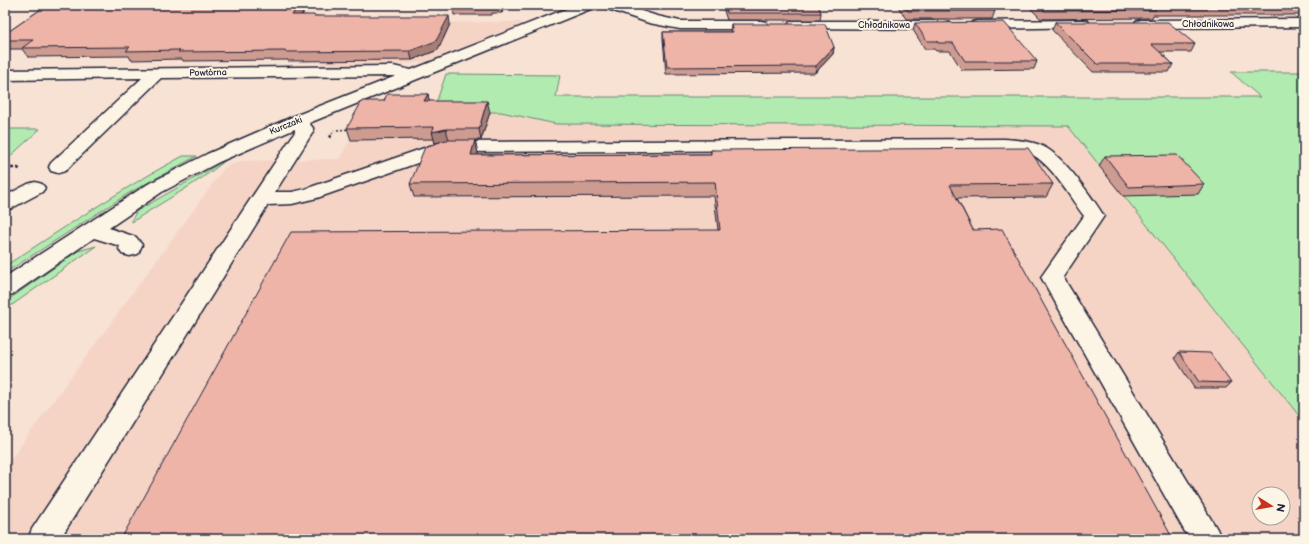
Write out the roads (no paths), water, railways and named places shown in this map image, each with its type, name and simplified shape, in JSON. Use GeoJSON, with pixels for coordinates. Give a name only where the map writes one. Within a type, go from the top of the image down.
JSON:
{"type":"FeatureCollection","features":[{"type":"Feature","properties":{"kind":"street","name":"Kurczaki"},"geometry":{"type":"LineString","coordinates":[[5,288],[155,188],[187,170],[233,148],[298,121],[588,5]]}},
{"type":"Feature","properties":{"kind":"street","name":"Chłodnikowa"},"geometry":{"type":"LineString","coordinates":[[610,5],[654,20],[680,25],[1096,24]]}},
{"type":"Feature","properties":{"kind":"street","name":"Chłodnikowa"},"geometry":{"type":"LineString","coordinates":[[1128,24],[1304,23]]}},
{"type":"Feature","properties":{"kind":"street","name":"Powtórna"},"geometry":{"type":"LineString","coordinates":[[5,76],[386,71],[399,72],[410,77]]}},
{"type":"Feature","properties":{"kind":"street"},"geometry":{"type":"LineString","coordinates":[[58,167],[156,74]]}},
{"type":"Feature","properties":{"kind":"street"},"geometry":{"type":"LineString","coordinates":[[43,539],[304,132],[304,128],[298,121]]}},
{"type":"Feature","properties":{"kind":"street"},"geometry":{"type":"LineString","coordinates":[[261,199],[292,198],[310,194],[448,147],[1004,144],[1021,145],[1041,152],[1052,160],[1094,216],[1052,278],[1206,539]]}},
{"type":"Feature","properties":{"kind":"street"},"geometry":{"type":"LineString","coordinates":[[5,204],[35,188]]}},
{"type":"Feature","properties":{"kind":"street"},"geometry":{"type":"LineString","coordinates":[[91,230],[129,242],[131,245],[130,249]]}}]}
